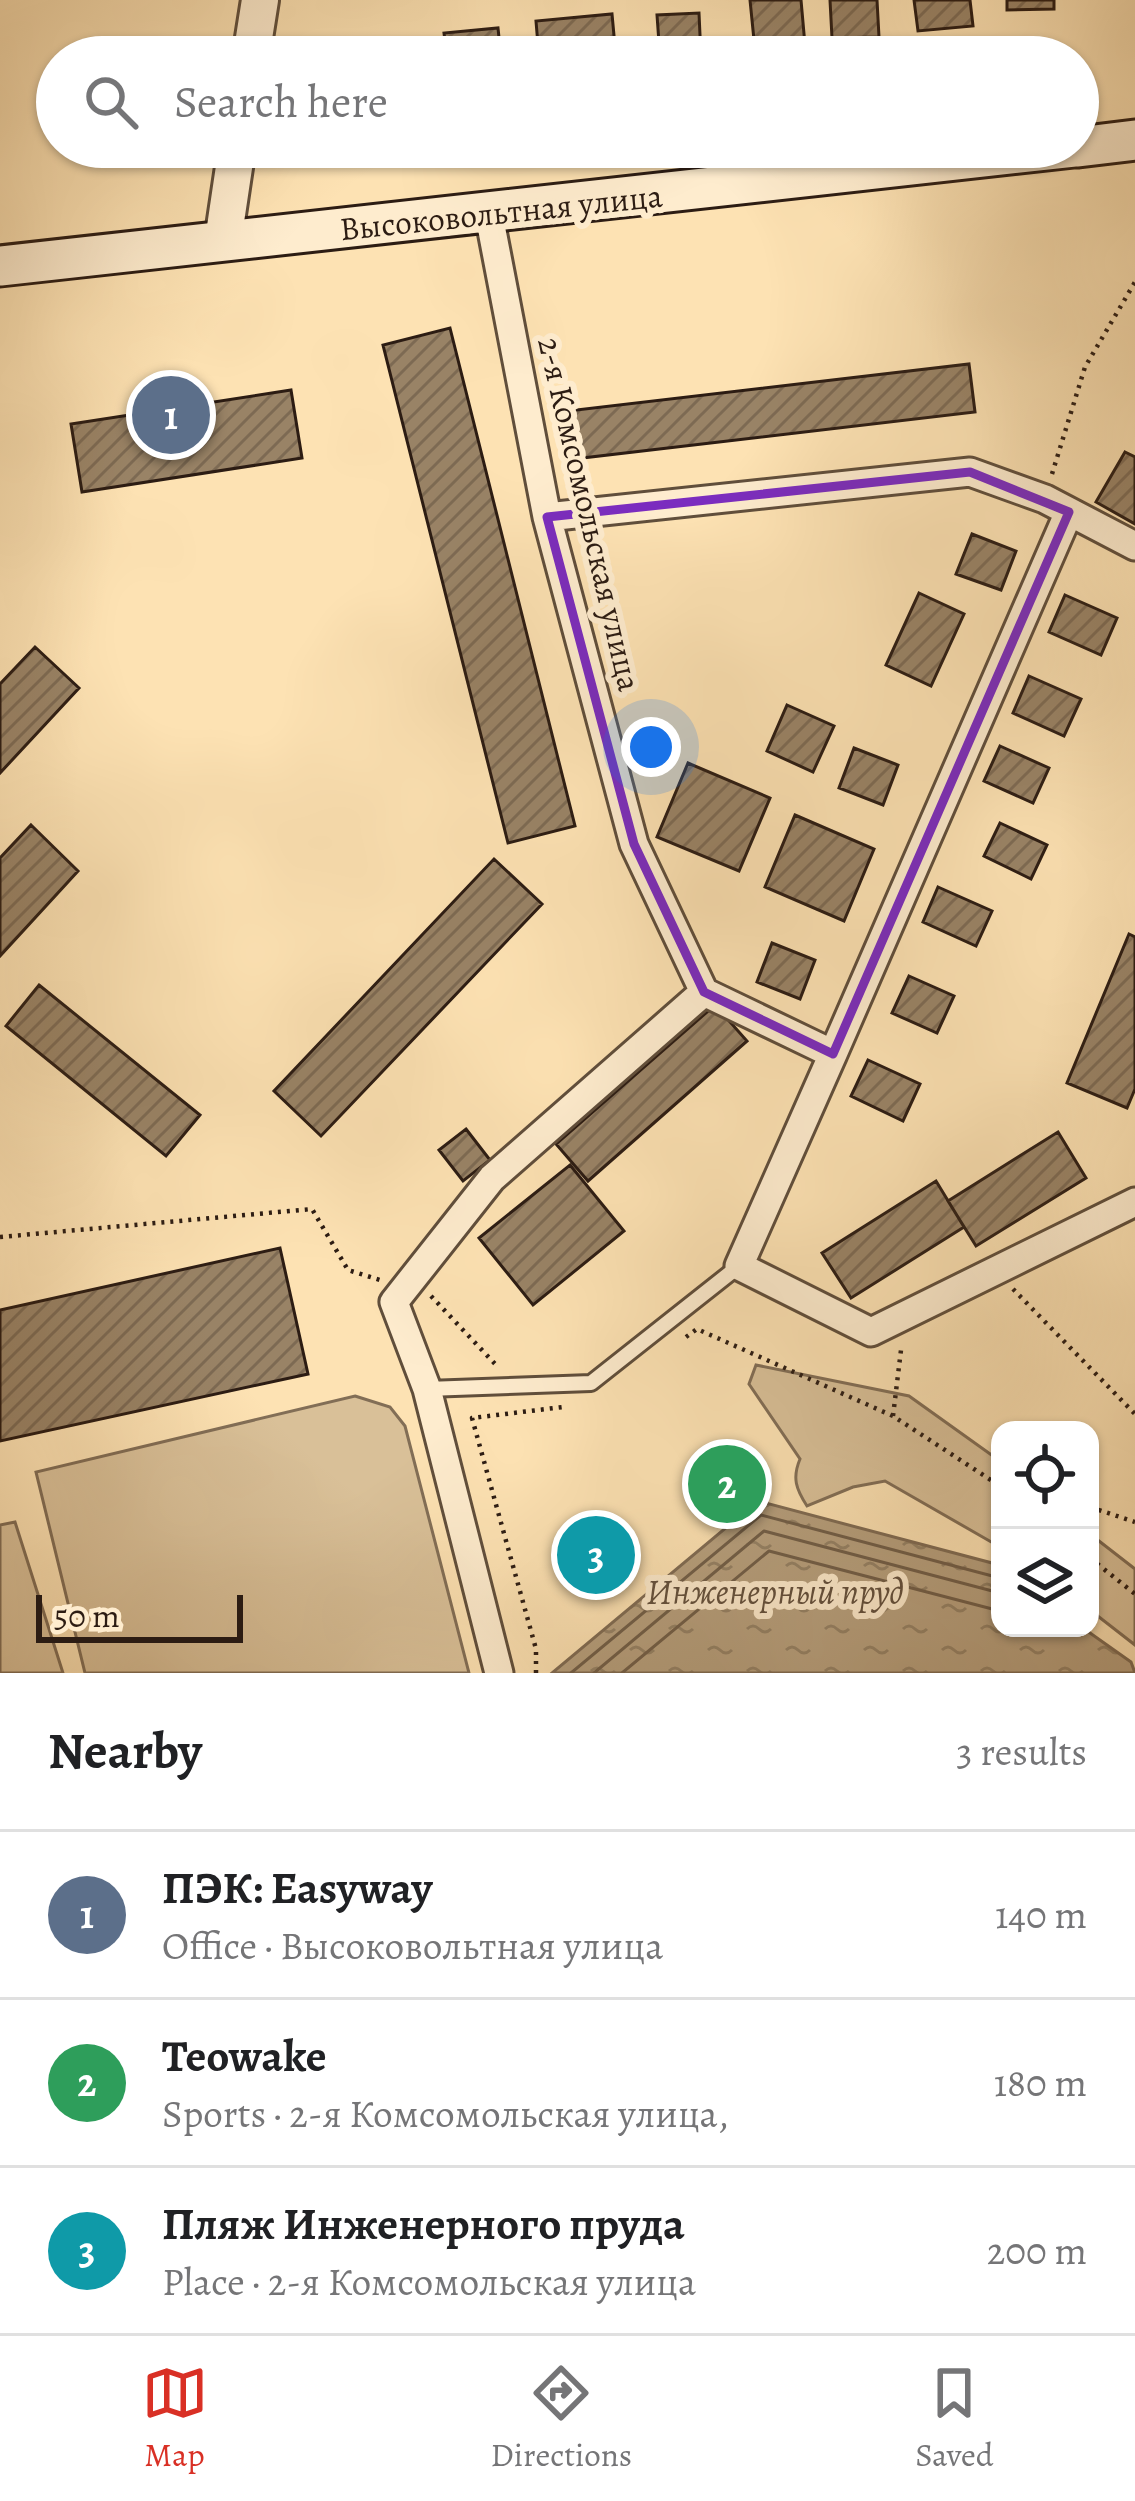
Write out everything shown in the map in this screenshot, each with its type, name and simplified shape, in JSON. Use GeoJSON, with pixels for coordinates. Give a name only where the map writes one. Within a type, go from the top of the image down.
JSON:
{"type":"FeatureCollection","features":[{"type":"Feature","properties":{"kind":"main road","name":"Высоковольтная улица"},"geometry":{"type":"LineString","coordinates":[[1099,144],[1135,140]]}},
{"type":"Feature","properties":{"kind":"main road","name":"Высоковольтная улица"},"geometry":{"type":"LineString","coordinates":[[0,266],[895,168]]}},
{"type":"Feature","properties":{"kind":"street"},"geometry":{"type":"LineString","coordinates":[[254,36],[260,0]]}},
{"type":"Feature","properties":{"kind":"street"},"geometry":{"type":"LineString","coordinates":[[223,241],[234,168]]}},
{"type":"Feature","properties":{"kind":"street","name":"2-я Комсомольская улица"},"geometry":{"type":"LineString","coordinates":[[489,215],[547,517],[634,844],[704,992]]}},
{"type":"Feature","properties":{"kind":"street"},"geometry":{"type":"LineString","coordinates":[[547,517],[970,472],[1057,505],[1135,546]]}},
{"type":"Feature","properties":{"kind":"street"},"geometry":{"type":"LineString","coordinates":[[1057,505],[832,1054],[739,1265],[871,1332],[1135,1202]]}},
{"type":"Feature","properties":{"kind":"street"},"geometry":{"type":"LineString","coordinates":[[499,1673],[427,1389],[394,1302],[492,1178],[704,992],[832,1054]]}},
{"type":"Feature","properties":{"kind":"lane"},"geometry":{"type":"LineString","coordinates":[[427,1389],[591,1384],[739,1265]]}},
{"type":"Feature","properties":{"kind":"path"},"geometry":{"type":"LineString","coordinates":[[1057,505],[1085,367],[1135,282]]}},
{"type":"Feature","properties":{"kind":"path"},"geometry":{"type":"LineString","coordinates":[[0,1237],[312,1209],[348,1270],[435,1298],[537,1410]]}},
{"type":"Feature","properties":{"kind":"path"},"geometry":{"type":"LineString","coordinates":[[995,1271],[1135,1414]]}},
{"type":"Feature","properties":{"kind":"path"},"geometry":{"type":"LineString","coordinates":[[893,1416],[905,1315]]}},
{"type":"Feature","properties":{"kind":"path"},"geometry":{"type":"LineString","coordinates":[[679,1342],[697,1329],[893,1416],[991,1477]]}},
{"type":"Feature","properties":{"kind":"path"},"geometry":{"type":"LineString","coordinates":[[536,1673],[536,1649],[472,1418],[577,1406]]}},
{"type":"Feature","properties":{"kind":"path"},"geometry":{"type":"LineString","coordinates":[[1099,1510],[1135,1522]]}},
{"type":"Feature","properties":{"kind":"path"},"geometry":{"type":"LineString","coordinates":[[1099,1565],[1135,1594]]}},
{"type":"Feature","properties":{"kind":"highlighted area"},"geometry":{"type":"Polygon","coordinates":[[[970,472],[1069,512],[833,1054],[704,992],[634,844],[547,517],[970,472]]]}},
{"type":"Feature","properties":{"kind":"shaded area"},"geometry":{"type":"Polygon","coordinates":[[[756,1365],[909,1396],[991,1455],[991,1542],[885,1481],[853,1487],[807,1506],[796,1483],[800,1459],[749,1384],[756,1365]]]}},
{"type":"Feature","properties":{"kind":"shaded area"},"geometry":{"type":"Polygon","coordinates":[[[355,1396],[390,1407],[405,1426],[469,1673],[85,1673],[36,1472],[355,1396]]]}},
{"type":"Feature","properties":{"kind":"shaded area"},"geometry":{"type":"Polygon","coordinates":[[[15,1522],[63,1673],[0,1673],[0,1525],[15,1522]]]}},
{"type":"Feature","properties":{"kind":"shaded area"},"geometry":{"type":"Polygon","coordinates":[[[1099,1541],[1135,1569],[1135,1645],[1099,1617],[1099,1541]]]}},
{"type":"Feature","properties":{"kind":"water","name":"Инженерный пруд"},"geometry":{"type":"Polygon","coordinates":[[[758,1501],[991,1563],[991,1637],[1096,1637],[1131,1662],[1135,1673],[552,1673],[758,1501]]]}},
{"type":"Feature","properties":{"kind":"building"},"geometry":{"type":"Polygon","coordinates":[[[750,0],[801,0],[804,36],[754,36],[750,0]]]}},
{"type":"Feature","properties":{"kind":"building"},"geometry":{"type":"Polygon","coordinates":[[[830,0],[877,0],[879,36],[832,36],[830,0]]]}},
{"type":"Feature","properties":{"kind":"building"},"geometry":{"type":"Polygon","coordinates":[[[914,0],[970,0],[973,26],[918,31],[914,0]]]}},
{"type":"Feature","properties":{"kind":"building"},"geometry":{"type":"Polygon","coordinates":[[[1007,0],[1054,0],[1054,9],[1007,10],[1007,0]]]}},
{"type":"Feature","properties":{"kind":"building"},"geometry":{"type":"Polygon","coordinates":[[[699,13],[700,36],[658,36],[657,15],[699,13]]]}},
{"type":"Feature","properties":{"kind":"building"},"geometry":{"type":"Polygon","coordinates":[[[612,14],[614,36],[537,36],[536,21],[612,14]]]}},
{"type":"Feature","properties":{"kind":"building"},"geometry":{"type":"Polygon","coordinates":[[[498,28],[499,36],[444,36],[498,28]]]}},
{"type":"Feature","properties":{"kind":"building"},"geometry":{"type":"Polygon","coordinates":[[[450,328],[575,826],[508,843],[383,345],[450,328]]]}},
{"type":"Feature","properties":{"kind":"building"},"geometry":{"type":"Polygon","coordinates":[[[969,364],[975,412],[565,460],[559,412],[969,364]]]}},
{"type":"Feature","properties":{"kind":"building"},"geometry":{"type":"Polygon","coordinates":[[[291,390],[302,458],[82,492],[71,424],[291,390]]]}},
{"type":"Feature","properties":{"kind":"building"},"geometry":{"type":"Polygon","coordinates":[[[1125,452],[1135,457],[1135,524],[1096,502],[1125,452]]]}},
{"type":"Feature","properties":{"kind":"building"},"geometry":{"type":"Polygon","coordinates":[[[972,534],[1016,551],[1001,590],[956,574],[972,534]]]}},
{"type":"Feature","properties":{"kind":"building"},"geometry":{"type":"Polygon","coordinates":[[[919,593],[964,614],[931,686],[886,665],[919,593]]]}},
{"type":"Feature","properties":{"kind":"building"},"geometry":{"type":"Polygon","coordinates":[[[1065,595],[1117,618],[1101,655],[1049,632],[1065,595]]]}},
{"type":"Feature","properties":{"kind":"building"},"geometry":{"type":"Polygon","coordinates":[[[35,647],[79,688],[0,773],[0,684],[35,647]]]}},
{"type":"Feature","properties":{"kind":"building"},"geometry":{"type":"Polygon","coordinates":[[[1029,676],[1081,699],[1064,736],[1013,713],[1029,676]]]}},
{"type":"Feature","properties":{"kind":"building"},"geometry":{"type":"Polygon","coordinates":[[[787,705],[834,726],[813,772],[767,751],[787,705]]]}},
{"type":"Feature","properties":{"kind":"building"},"geometry":{"type":"Polygon","coordinates":[[[1000,746],[1049,768],[1033,803],[984,781],[1000,746]]]}},
{"type":"Feature","properties":{"kind":"building"},"geometry":{"type":"Polygon","coordinates":[[[854,748],[898,765],[883,805],[839,788],[854,748]]]}},
{"type":"Feature","properties":{"kind":"building"},"geometry":{"type":"Polygon","coordinates":[[[688,763],[770,798],[739,871],[657,837],[688,763]]]}},
{"type":"Feature","properties":{"kind":"building"},"geometry":{"type":"Polygon","coordinates":[[[795,815],[874,849],[844,921],[765,887],[795,815]]]}},
{"type":"Feature","properties":{"kind":"building"},"geometry":{"type":"Polygon","coordinates":[[[1000,823],[1047,845],[1031,879],[984,856],[1000,823]]]}},
{"type":"Feature","properties":{"kind":"building"},"geometry":{"type":"Polygon","coordinates":[[[31,825],[78,871],[0,956],[0,858],[31,825]]]}},
{"type":"Feature","properties":{"kind":"building"},"geometry":{"type":"Polygon","coordinates":[[[494,859],[542,904],[321,1136],[274,1091],[494,859]]]}},
{"type":"Feature","properties":{"kind":"building"},"geometry":{"type":"Polygon","coordinates":[[[938,887],[992,911],[976,946],[923,922],[938,887]]]}},
{"type":"Feature","properties":{"kind":"building"},"geometry":{"type":"Polygon","coordinates":[[[1129,934],[1135,937],[1135,1089],[1127,1108],[1067,1083],[1129,934]]]}},
{"type":"Feature","properties":{"kind":"building"},"geometry":{"type":"Polygon","coordinates":[[[772,943],[815,960],[800,999],[757,982],[772,943]]]}},
{"type":"Feature","properties":{"kind":"building"},"geometry":{"type":"Polygon","coordinates":[[[909,976],[954,996],[937,1033],[892,1013],[909,976]]]}},
{"type":"Feature","properties":{"kind":"building"},"geometry":{"type":"Polygon","coordinates":[[[39,985],[200,1115],[166,1156],[6,1026],[39,985]]]}},
{"type":"Feature","properties":{"kind":"building"},"geometry":{"type":"Polygon","coordinates":[[[715,1005],[747,1041],[588,1181],[556,1144],[715,1005]]]}},
{"type":"Feature","properties":{"kind":"building"},"geometry":{"type":"Polygon","coordinates":[[[868,1060],[920,1084],[903,1121],[851,1096],[868,1060]]]}},
{"type":"Feature","properties":{"kind":"building"},"geometry":{"type":"Polygon","coordinates":[[[466,1129],[490,1160],[463,1181],[439,1150],[466,1129]]]}},
{"type":"Feature","properties":{"kind":"building"},"geometry":{"type":"Polygon","coordinates":[[[1058,1132],[1086,1178],[976,1246],[948,1201],[1058,1132]]]}},
{"type":"Feature","properties":{"kind":"building"},"geometry":{"type":"Polygon","coordinates":[[[570,1165],[624,1231],[533,1305],[479,1238],[570,1165]]]}},
{"type":"Feature","properties":{"kind":"building"},"geometry":{"type":"Polygon","coordinates":[[[936,1181],[964,1227],[851,1298],[822,1253],[936,1181]]]}},
{"type":"Feature","properties":{"kind":"building"},"geometry":{"type":"Polygon","coordinates":[[[280,1248],[308,1374],[0,1441],[0,1310],[280,1248]]]}},
{"type":"Feature","properties":{"kind":"place","name":"ПЭК: Easyway"},"geometry":{"type":"Point","coordinates":[171,415]}},
{"type":"Feature","properties":{"kind":"place","name":"Teowake"},"geometry":{"type":"Point","coordinates":[727,1484]}},
{"type":"Feature","properties":{"kind":"place","name":"Пляж Инженерного пруда"},"geometry":{"type":"Point","coordinates":[596,1555]}}]}
